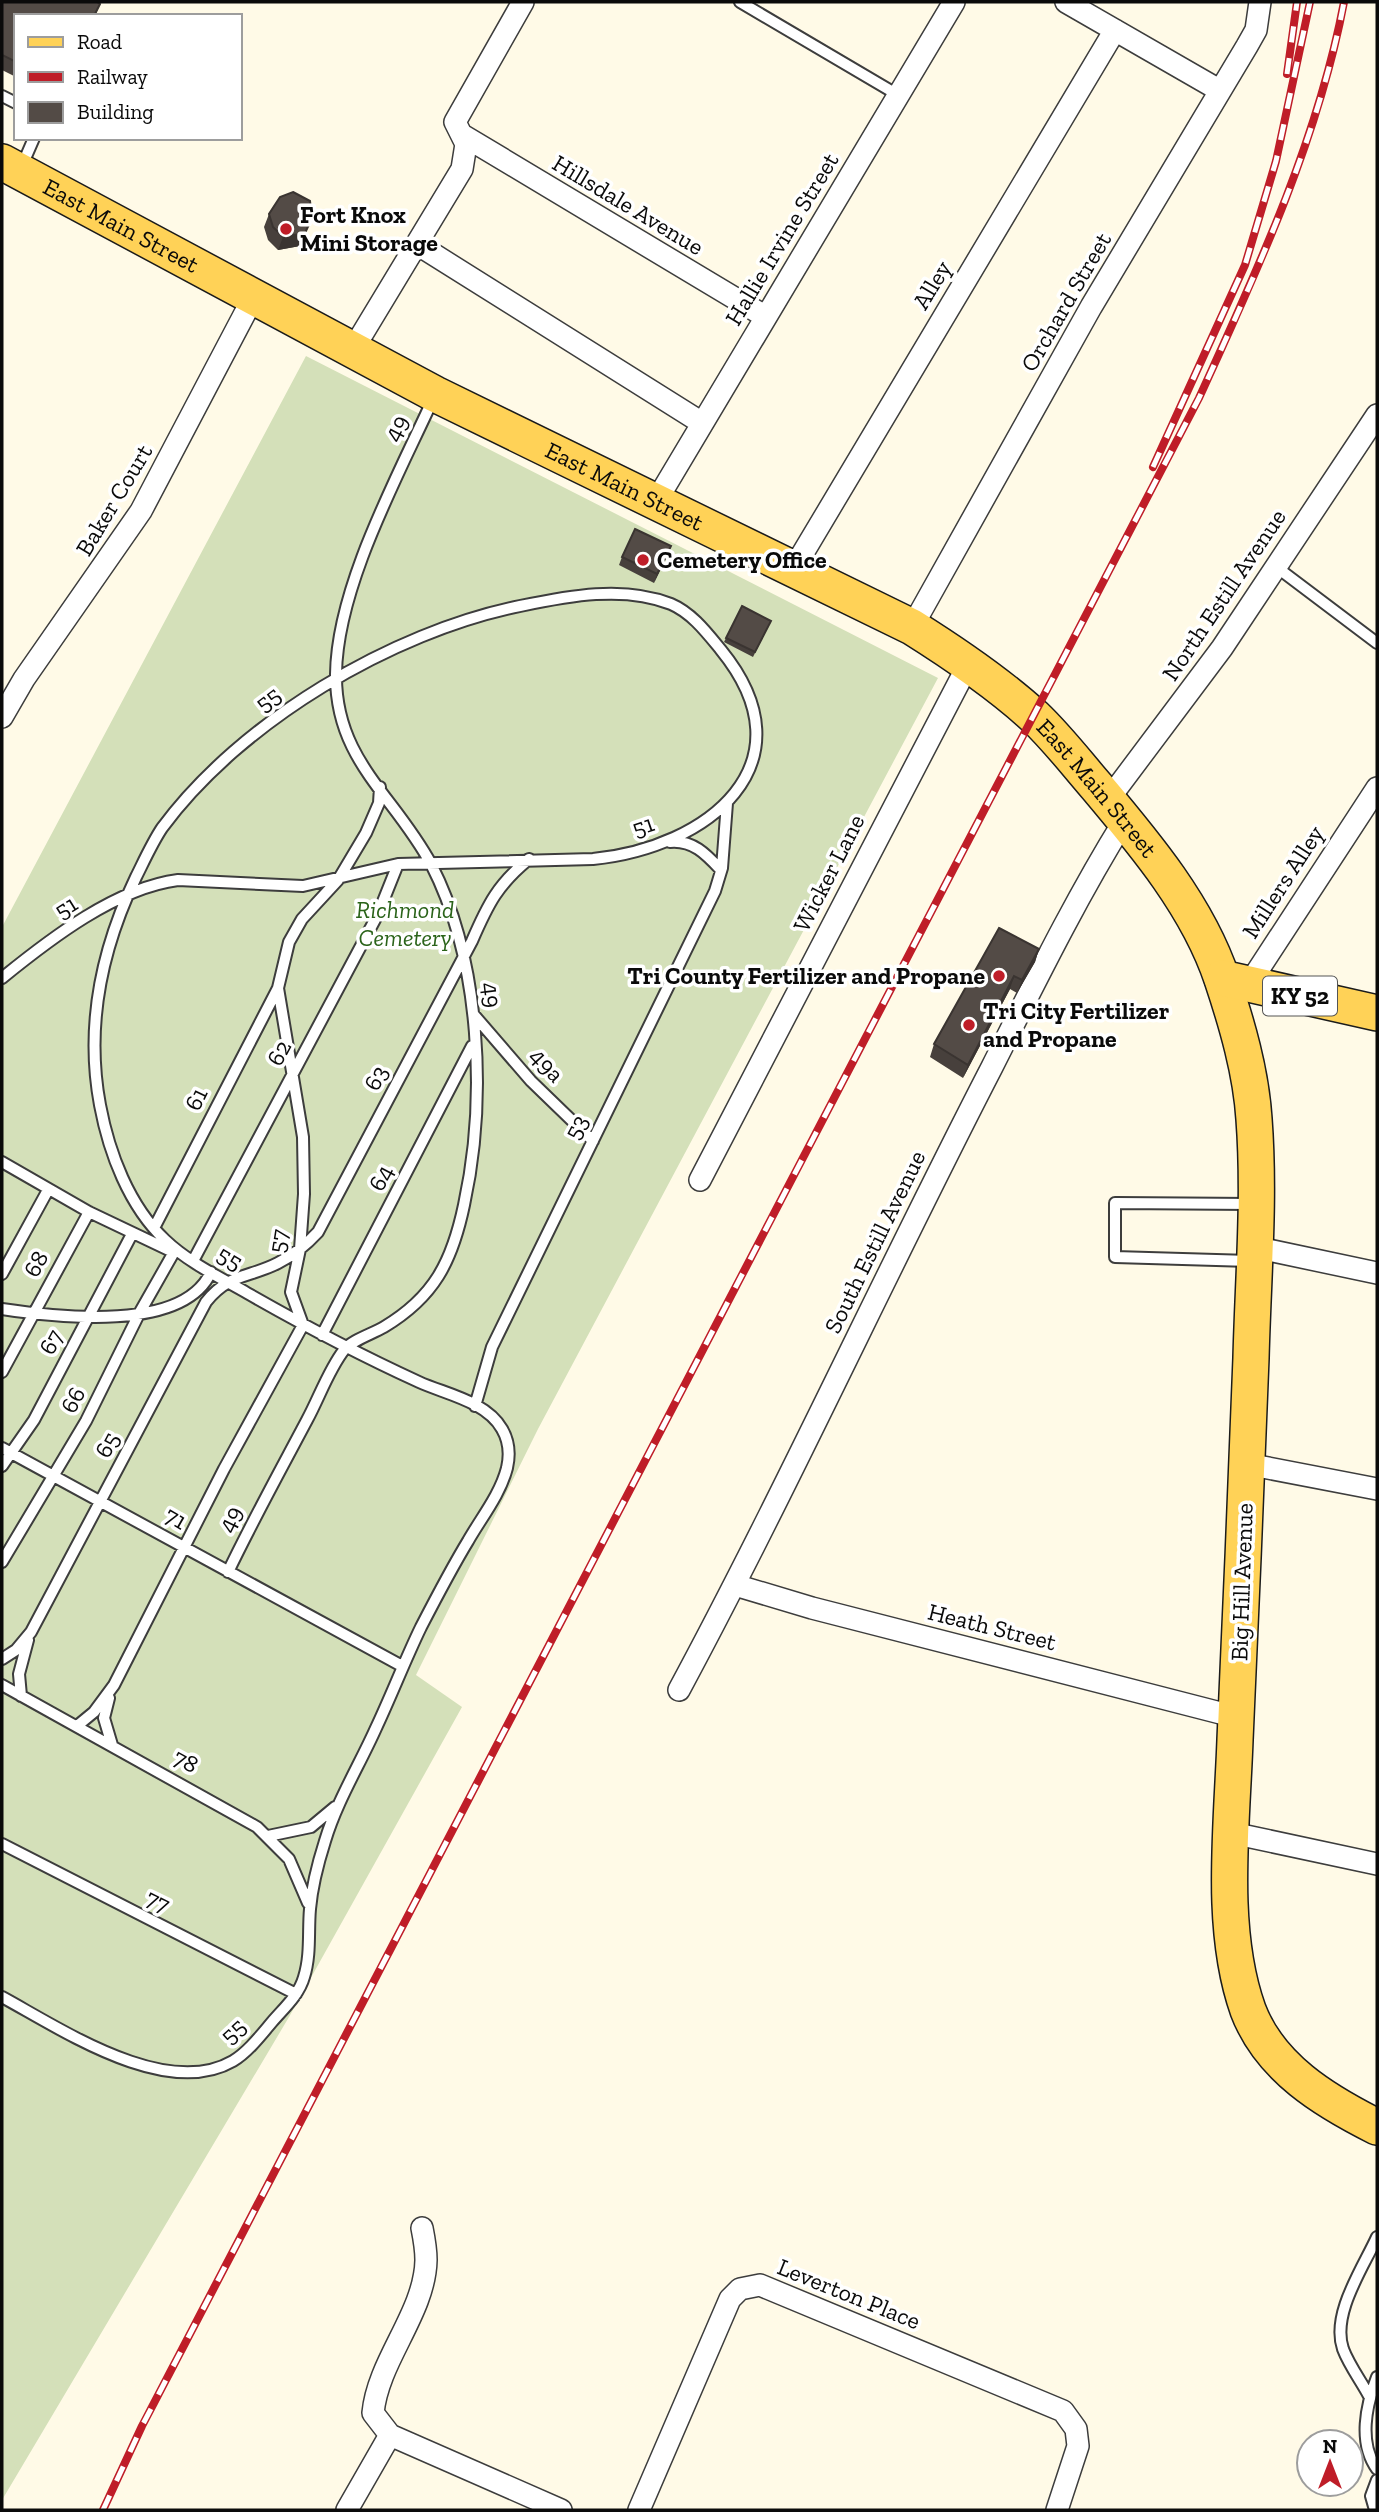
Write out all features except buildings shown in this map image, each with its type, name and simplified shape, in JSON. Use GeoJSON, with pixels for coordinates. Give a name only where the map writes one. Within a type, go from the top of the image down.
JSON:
{"type":"FeatureCollection","features":[{"type":"Feature","properties":{"kind":"main road","name":"East Main Street"},"geometry":{"type":"LineString","coordinates":[[10,167],[435,394],[912,627],[968,665],[1034,716],[1116,810],[1182,899],[1235,981]]}},
{"type":"Feature","properties":{"kind":"main road","name":"KY 52"},"geometry":{"type":"LineString","coordinates":[[1235,981],[1377,1013]]}},
{"type":"Feature","properties":{"kind":"main road","name":"Big Hill Avenue"},"geometry":{"type":"LineString","coordinates":[[1235,981],[1254,1117],[1255,1204],[1232,1833],[1232,1951],[1249,2012],[1264,2039],[1298,2079],[1330,2103],[1377,2127]]}},
{"type":"Feature","properties":{"kind":"street"},"geometry":{"type":"LineString","coordinates":[[352,351],[462,169],[466,156],[464,136],[455,122],[523,2]]}},
{"type":"Feature","properties":{"kind":"street","name":"Hallie Irvine Street"},"geometry":{"type":"LineString","coordinates":[[656,503],[954,2]]}},
{"type":"Feature","properties":{"kind":"street"},"geometry":{"type":"LineString","coordinates":[[1066,2],[1219,90]]}},
{"type":"Feature","properties":{"kind":"street","name":"Orchard Street"},"geometry":{"type":"LineString","coordinates":[[912,627],[1091,307],[1256,30],[1260,2]]}},
{"type":"Feature","properties":{"kind":"street","name":"Alley"},"geometry":{"type":"LineString","coordinates":[[794,568],[1115,30]]}},
{"type":"Feature","properties":{"kind":"street","name":"Hillsdale Avenue"},"geometry":{"type":"LineString","coordinates":[[464,136],[766,317]]}},
{"type":"Feature","properties":{"kind":"street"},"geometry":{"type":"LineString","coordinates":[[417,244],[702,423]]}},
{"type":"Feature","properties":{"kind":"street","name":"Baker Court"},"geometry":{"type":"LineString","coordinates":[[2,717],[24,679],[141,512],[253,298]]}},
{"type":"Feature","properties":{"kind":"street","name":"North Estill Avenue"},"geometry":{"type":"LineString","coordinates":[[1116,810],[1188,696],[1377,415]]}},
{"type":"Feature","properties":{"kind":"street","name":"Wicker Lane"},"geometry":{"type":"LineString","coordinates":[[700,1180],[968,665]]}},
{"type":"Feature","properties":{"kind":"street","name":"Millers Alley"},"geometry":{"type":"LineString","coordinates":[[1235,981],[1371,811],[1377,788]]}},
{"type":"Feature","properties":{"kind":"street","name":"South Estill Avenue"},"geometry":{"type":"LineString","coordinates":[[679,1690],[735,1585],[959,1131],[1068,918],[1116,810]]}},
{"type":"Feature","properties":{"kind":"street"},"geometry":{"type":"LineString","coordinates":[[1254,1254],[1377,1273]]}},
{"type":"Feature","properties":{"kind":"street"},"geometry":{"type":"LineString","coordinates":[[1247,1464],[1377,1489]]}},
{"type":"Feature","properties":{"kind":"street","name":"Heath Street"},"geometry":{"type":"LineString","coordinates":[[735,1585],[813,1608],[1236,1717]]}},
{"type":"Feature","properties":{"kind":"street"},"geometry":{"type":"LineString","coordinates":[[1232,1833],[1377,1864]]}},
{"type":"Feature","properties":{"kind":"street"},"geometry":{"type":"LineString","coordinates":[[422,2228],[426,2262],[416,2300],[375,2390],[373,2413],[390,2435],[561,2510]]}},
{"type":"Feature","properties":{"kind":"street","name":"Leverton Place"},"geometry":{"type":"LineString","coordinates":[[639,2510],[730,2299],[740,2289],[760,2284],[1063,2411],[1076,2429],[1078,2446],[1057,2510]]}},
{"type":"Feature","properties":{"kind":"street"},"geometry":{"type":"LineString","coordinates":[[347,2510],[390,2435]]}},
{"type":"Feature","properties":{"kind":"lane"},"geometry":{"type":"LineString","coordinates":[[740,2],[898,95]]}},
{"type":"Feature","properties":{"kind":"lane"},"geometry":{"type":"LineString","coordinates":[[10,167],[32,140]]}},
{"type":"Feature","properties":{"kind":"lane","name":"49"},"geometry":{"type":"LineString","coordinates":[[228,1572],[266,1493],[345,1348],[415,1306],[430,1291],[447,1258],[463,1212],[474,1148],[474,1015],[464,955],[453,912],[430,863],[380,787],[356,758],[341,722],[336,677],[341,625],[348,600],[402,461],[435,394]]}},
{"type":"Feature","properties":{"kind":"lane"},"geometry":{"type":"LineString","coordinates":[[1275,566],[1377,643]]}},
{"type":"Feature","properties":{"kind":"lane","name":"51"},"geometry":{"type":"LineString","coordinates":[[2,978],[34,952],[128,894],[159,883],[178,880],[303,886],[398,864],[616,856],[663,842],[709,820],[736,792],[753,757],[757,724],[752,698],[736,668],[703,628],[673,605],[604,594],[496,611],[420,635],[336,677]]}},
{"type":"Feature","properties":{"kind":"lane","name":"55"},"geometry":{"type":"LineString","coordinates":[[2,1997],[126,2060],[166,2071],[187,2071],[228,2064],[262,2034],[296,1994],[306,1974],[311,1934],[309,1913],[320,1856],[338,1802],[375,1730],[436,1596],[485,1515],[509,1462],[509,1446],[503,1430],[494,1418],[475,1406],[345,1348],[227,1282],[169,1245],[154,1228],[119,1170],[107,1136],[96,1079],[96,1001],[106,954],[128,894],[161,830],[204,782],[253,737],[336,677]]}},
{"type":"Feature","properties":{"kind":"lane","name":"57"},"geometry":{"type":"LineString","coordinates":[[303,1325],[291,1292],[300,1249],[303,1137],[294,1070],[278,988],[289,942],[302,919],[338,880],[375,815],[380,787]]}},
{"type":"Feature","properties":{"kind":"lane","name":"53"},"geometry":{"type":"LineString","coordinates":[[475,1406],[492,1347],[705,916],[721,870],[727,803]]}},
{"type":"Feature","properties":{"kind":"lane"},"geometry":{"type":"LineString","coordinates":[[663,842],[692,845],[705,852],[721,870]]}},
{"type":"Feature","properties":{"kind":"lane","name":"63"},"geometry":{"type":"LineString","coordinates":[[227,1282],[243,1273],[277,1264],[300,1249],[318,1232],[500,884],[529,859]]}},
{"type":"Feature","properties":{"kind":"lane","name":"62"},"geometry":{"type":"LineString","coordinates":[[193,1261],[378,914],[398,864]]}},
{"type":"Feature","properties":{"kind":"lane","name":"61"},"geometry":{"type":"LineString","coordinates":[[154,1228],[278,988]]}},
{"type":"Feature","properties":{"kind":"lane","name":"49a"},"geometry":{"type":"LineString","coordinates":[[474,1015],[530,1081],[593,1141]]}},
{"type":"Feature","properties":{"kind":"lane","name":"64"},"geometry":{"type":"LineString","coordinates":[[322,1335],[474,1040]]}},
{"type":"Feature","properties":{"kind":"lane"},"geometry":{"type":"LineString","coordinates":[[4,1167],[132,1234],[193,1261]]}},
{"type":"Feature","properties":{"kind":"lane"},"geometry":{"type":"LineString","coordinates":[[2,1274],[48,1190]]}},
{"type":"Feature","properties":{"kind":"lane"},"geometry":{"type":"LineString","coordinates":[[1254,1254],[1115,1257],[1115,1203],[1255,1204]]}},
{"type":"Feature","properties":{"kind":"lane","name":"68"},"geometry":{"type":"LineString","coordinates":[[2,1372],[89,1212]]}},
{"type":"Feature","properties":{"kind":"lane","name":"67"},"geometry":{"type":"LineString","coordinates":[[2,1466],[6,1450],[34,1420],[132,1234]]}},
{"type":"Feature","properties":{"kind":"lane","name":"66"},"geometry":{"type":"LineString","coordinates":[[2,1562],[86,1421],[140,1312],[174,1252]]}},
{"type":"Feature","properties":{"kind":"lane"},"geometry":{"type":"LineString","coordinates":[[2,1309],[86,1319],[140,1312],[193,1296],[203,1289],[211,1272]]}},
{"type":"Feature","properties":{"kind":"lane","name":"65"},"geometry":{"type":"LineString","coordinates":[[2,1659],[16,1650],[30,1632],[202,1309],[216,1290],[227,1282]]}},
{"type":"Feature","properties":{"kind":"lane"},"geometry":{"type":"LineString","coordinates":[[77,1726],[94,1712],[114,1685],[303,1325]]}},
{"type":"Feature","properties":{"kind":"lane","name":"71"},"geometry":{"type":"LineString","coordinates":[[6,1450],[402,1666]]}},
{"type":"Feature","properties":{"kind":"lane","name":"65"},"geometry":{"type":"LineString","coordinates":[[21,1696],[19,1674],[30,1632]]}},
{"type":"Feature","properties":{"kind":"lane","name":"78"},"geometry":{"type":"LineString","coordinates":[[2,1685],[217,1802],[268,1836],[289,1859],[299,1878],[309,1913]]}},
{"type":"Feature","properties":{"kind":"lane"},"geometry":{"type":"LineString","coordinates":[[113,1745],[104,1718],[114,1685]]}},
{"type":"Feature","properties":{"kind":"lane","name":"55"},"geometry":{"type":"LineString","coordinates":[[268,1836],[311,1827],[338,1802]]}},
{"type":"Feature","properties":{"kind":"lane","name":"77"},"geometry":{"type":"LineString","coordinates":[[2,1844],[296,1994]]}},
{"type":"Feature","properties":{"kind":"lane"},"geometry":{"type":"LineString","coordinates":[[1369,2396],[1343,2350],[1339,2333],[1344,2311],[1377,2237]]}},
{"type":"Feature","properties":{"kind":"lane"},"geometry":{"type":"LineString","coordinates":[[1377,2378],[1369,2396],[1365,2434],[1371,2460],[1377,2469]]}},
{"type":"Feature","properties":{"kind":"lane"},"geometry":{"type":"LineString","coordinates":[[1375,2510],[1371,2496],[1377,2480]]}},
{"type":"Feature","properties":{"kind":"green space","name":"Richmond Cemetery"},"geometry":{"type":"Polygon","coordinates":[[[306,356],[938,678],[538,1429],[416,1675],[462,1707],[289,2017],[2,2500],[2,927],[306,356]]]}},
{"type":"Feature","properties":{"kind":"railway"},"geometry":{"type":"LineString","coordinates":[[1287,74],[1297,2]]}},
{"type":"Feature","properties":{"kind":"railway"},"geometry":{"type":"LineString","coordinates":[[1153,467],[1245,265],[1276,161],[1310,2]]}},
{"type":"Feature","properties":{"kind":"railway"},"geometry":{"type":"LineString","coordinates":[[103,2510],[142,2426],[1199,398],[1284,204],[1319,104],[1344,2]]}},
{"type":"Feature","properties":{"kind":"place","name":"Fort Knox Mini Storage"},"geometry":{"type":"Point","coordinates":[286,229]}},
{"type":"Feature","properties":{"kind":"place","name":"Cemetery Office"},"geometry":{"type":"Point","coordinates":[643,560]}},
{"type":"Feature","properties":{"kind":"place","name":"Tri County Fertilizer and Propane"},"geometry":{"type":"Point","coordinates":[999,976]}},
{"type":"Feature","properties":{"kind":"place","name":"Tri City Fertilizer and Propane"},"geometry":{"type":"Point","coordinates":[969,1025]}}]}
